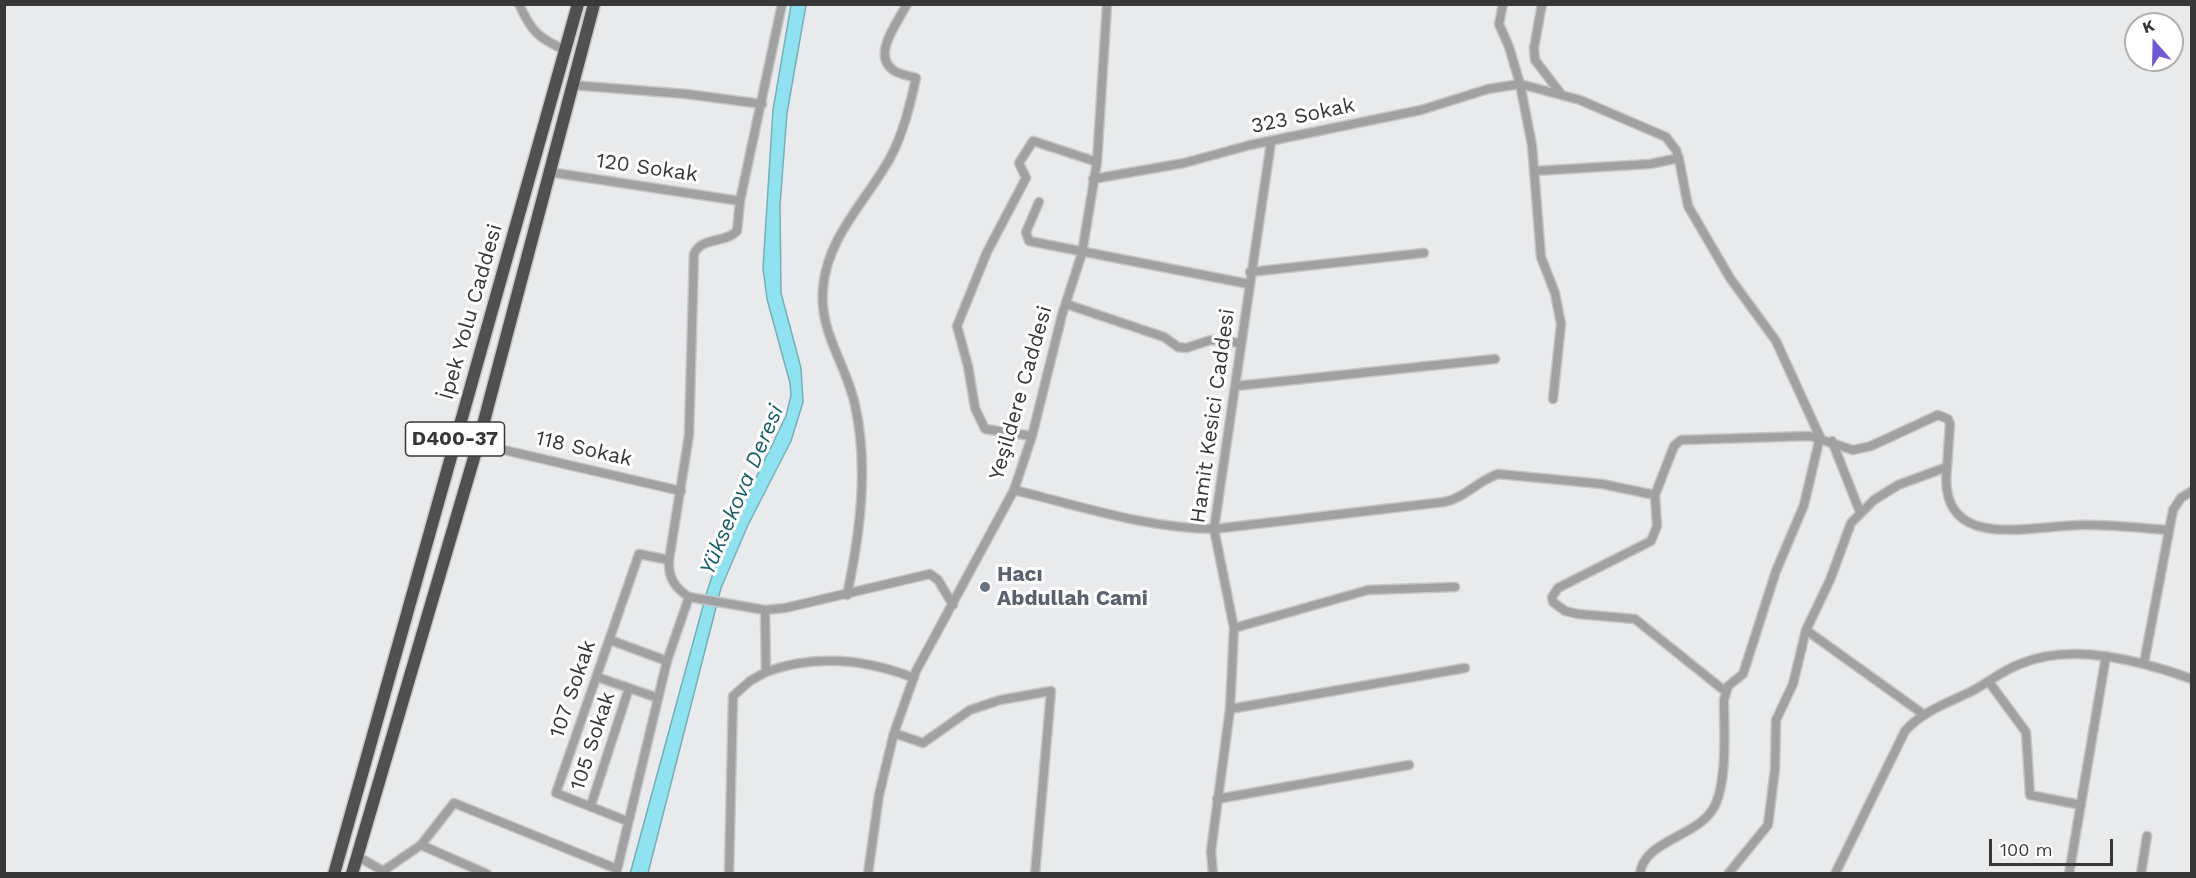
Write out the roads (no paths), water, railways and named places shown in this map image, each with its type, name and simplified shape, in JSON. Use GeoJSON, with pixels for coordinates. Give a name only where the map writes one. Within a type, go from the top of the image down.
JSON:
{"type":"FeatureCollection","features":[{"type":"Feature","properties":{"kind":"highway","name":"İpek Yolu Caddesi"},"geometry":{"type":"LineString","coordinates":[[334,873],[578,4]]}},
{"type":"Feature","properties":{"kind":"highway","name":"İpek Yolu Caddesi"},"geometry":{"type":"LineString","coordinates":[[352,873],[478,444],[594,4]]}},
{"type":"Feature","properties":{"kind":"street"},"geometry":{"type":"LineString","coordinates":[[519,4],[535,33],[541,39],[565,50]]}},
{"type":"Feature","properties":{"kind":"street"},"geometry":{"type":"LineString","coordinates":[[782,4],[740,201],[739,226],[734,235],[704,243],[694,254],[689,435],[669,560],[673,583],[694,598],[765,610],[807,604],[930,574],[938,580],[953,605]]}},
{"type":"Feature","properties":{"kind":"street"},"geometry":{"type":"LineString","coordinates":[[847,595],[856,550],[863,453],[855,403],[824,325],[823,290],[832,248],[890,159],[912,96],[916,78],[893,70],[885,59],[885,44],[908,4]]}},
{"type":"Feature","properties":{"kind":"street","name":"Yeşildere Caddesi"},"geometry":{"type":"LineString","coordinates":[[868,873],[879,795],[894,733],[914,678],[1014,490],[1032,436],[1066,304],[1082,253],[1097,162],[1107,4]]}},
{"type":"Feature","properties":{"kind":"street"},"geometry":{"type":"LineString","coordinates":[[1503,4],[1498,24],[1509,47],[1520,84],[1532,145],[1542,256],[1555,293],[1561,324],[1553,399]]}},
{"type":"Feature","properties":{"kind":"street"},"geometry":{"type":"LineString","coordinates":[[1542,4],[1534,48],[1535,60],[1561,94]]}},
{"type":"Feature","properties":{"kind":"street"},"geometry":{"type":"LineString","coordinates":[[1520,84],[1561,94],[1666,137],[1678,158],[1688,206],[1730,278],[1776,341],[1820,437],[1804,505],[1776,571],[1743,674],[1728,686],[1726,692],[1720,786],[1713,808],[1696,827],[1648,853],[1640,873]]}},
{"type":"Feature","properties":{"kind":"street","name":"323 Sokak"},"geometry":{"type":"LineString","coordinates":[[1093,179],[1184,163],[1271,141],[1421,110],[1488,89],[1520,84]]}},
{"type":"Feature","properties":{"kind":"street"},"geometry":{"type":"LineString","coordinates":[[571,85],[686,94],[762,104]]}},
{"type":"Feature","properties":{"kind":"street"},"geometry":{"type":"LineString","coordinates":[[1032,436],[985,429],[975,408],[968,366],[957,326],[987,252],[1026,178],[1019,163],[1033,141],[1097,162]]}},
{"type":"Feature","properties":{"kind":"street","name":"Hamit Kesici Caddesi"},"geometry":{"type":"LineString","coordinates":[[1213,873],[1211,851],[1230,709],[1234,628],[1214,529],[1271,141]]}},
{"type":"Feature","properties":{"kind":"street"},"geometry":{"type":"LineString","coordinates":[[1534,171],[1650,164],[1678,158]]}},
{"type":"Feature","properties":{"kind":"street","name":"120 Sokak"},"geometry":{"type":"LineString","coordinates":[[549,172],[740,201]]}},
{"type":"Feature","properties":{"kind":"street"},"geometry":{"type":"LineString","coordinates":[[1039,202],[1026,231],[1029,241],[1249,284]]}},
{"type":"Feature","properties":{"kind":"street"},"geometry":{"type":"LineString","coordinates":[[1250,272],[1424,253]]}},
{"type":"Feature","properties":{"kind":"street"},"geometry":{"type":"LineString","coordinates":[[1066,304],[1164,337],[1178,347],[1186,348],[1211,340],[1241,343]]}},
{"type":"Feature","properties":{"kind":"street"},"geometry":{"type":"LineString","coordinates":[[1236,386],[1495,359]]}},
{"type":"Feature","properties":{"kind":"street"},"geometry":{"type":"LineString","coordinates":[[1726,692],[1635,619],[1565,611],[1553,602],[1552,597],[1558,588],[1651,541],[1657,526],[1655,495],[1674,446],[1680,440],[1718,437],[1820,437],[1853,450],[1931,418],[1943,416],[1950,424],[1945,487],[1950,505],[1960,517],[1990,530],[2082,525],[2168,530]]}},
{"type":"Feature","properties":{"kind":"street"},"geometry":{"type":"LineString","coordinates":[[1832,441],[1860,512]]}},
{"type":"Feature","properties":{"kind":"street","name":"118 Sokak"},"geometry":{"type":"LineString","coordinates":[[478,444],[681,491]]}},
{"type":"Feature","properties":{"kind":"street"},"geometry":{"type":"LineString","coordinates":[[1728,873],[1768,825],[1775,769],[1776,720],[1793,684],[1806,630],[1830,580],[1851,523],[1860,512],[1898,485],[1947,467]]}},
{"type":"Feature","properties":{"kind":"street"},"geometry":{"type":"LineString","coordinates":[[1014,490],[1127,519],[1187,528],[1214,529],[1444,502],[1463,496],[1489,477],[1497,474],[1602,484],[1655,495]]}},
{"type":"Feature","properties":{"kind":"street"},"geometry":{"type":"LineString","coordinates":[[2144,663],[2173,510],[2181,498],[2192,491]]}},
{"type":"Feature","properties":{"kind":"street","name":"107 Sokak"},"geometry":{"type":"LineString","coordinates":[[627,821],[556,793],[639,554],[669,560]]}},
{"type":"Feature","properties":{"kind":"street"},"geometry":{"type":"LineString","coordinates":[[1234,628],[1368,590],[1455,587]]}},
{"type":"Feature","properties":{"kind":"street"},"geometry":{"type":"LineString","coordinates":[[357,856],[384,872],[421,845],[454,803],[616,871],[667,661],[694,598]]}},
{"type":"Feature","properties":{"kind":"street"},"geometry":{"type":"LineString","coordinates":[[765,610],[766,672]]}},
{"type":"Feature","properties":{"kind":"street"},"geometry":{"type":"LineString","coordinates":[[1806,630],[1923,714]]}},
{"type":"Feature","properties":{"kind":"street"},"geometry":{"type":"LineString","coordinates":[[610,640],[667,661]]}},
{"type":"Feature","properties":{"kind":"street"},"geometry":{"type":"LineString","coordinates":[[1835,873],[1905,730],[1923,714],[1989,682],[2022,662],[2066,656],[2106,656],[2144,663],[2192,679]]}},
{"type":"Feature","properties":{"kind":"street"},"geometry":{"type":"LineString","coordinates":[[2068,873],[2106,656]]}},
{"type":"Feature","properties":{"kind":"street"},"geometry":{"type":"LineString","coordinates":[[729,873],[733,696],[750,681],[766,672],[790,663],[814,659],[889,668],[914,678]]}},
{"type":"Feature","properties":{"kind":"street"},"geometry":{"type":"LineString","coordinates":[[1230,709],[1465,668]]}},
{"type":"Feature","properties":{"kind":"street"},"geometry":{"type":"LineString","coordinates":[[597,677],[658,698]]}},
{"type":"Feature","properties":{"kind":"street"},"geometry":{"type":"LineString","coordinates":[[1989,682],[2026,732],[2030,795],[2081,805]]}},
{"type":"Feature","properties":{"kind":"street","name":"105 Sokak"},"geometry":{"type":"LineString","coordinates":[[591,806],[629,688]]}},
{"type":"Feature","properties":{"kind":"street"},"geometry":{"type":"LineString","coordinates":[[894,733],[923,743],[970,710],[1000,700],[1051,691],[1035,873]]}},
{"type":"Feature","properties":{"kind":"street"},"geometry":{"type":"LineString","coordinates":[[1217,799],[1409,765]]}},
{"type":"Feature","properties":{"kind":"street"},"geometry":{"type":"LineString","coordinates":[[2141,873],[2147,836]]}},
{"type":"Feature","properties":{"kind":"street"},"geometry":{"type":"LineString","coordinates":[[421,845],[487,873]]}},
{"type":"Feature","properties":{"kind":"water"},"geometry":{"type":"Polygon","coordinates":[[[791,5],[806,5],[787,113],[780,205],[781,293],[801,368],[803,402],[791,441],[748,525],[721,588],[648,873],[630,874],[706,595],[720,552],[786,416],[791,395],[790,383],[767,299],[763,268],[773,110],[791,5]]]}},
{"type":"Feature","properties":{"kind":"place","name":"Hacı Abdullah Cami"},"geometry":{"type":"Point","coordinates":[985,587]}},
{"type":"Feature","properties":{"kind":"water label","name":"Yüksekova Deresi"},"geometry":{"type":"Point","coordinates":[742,490]}}]}
